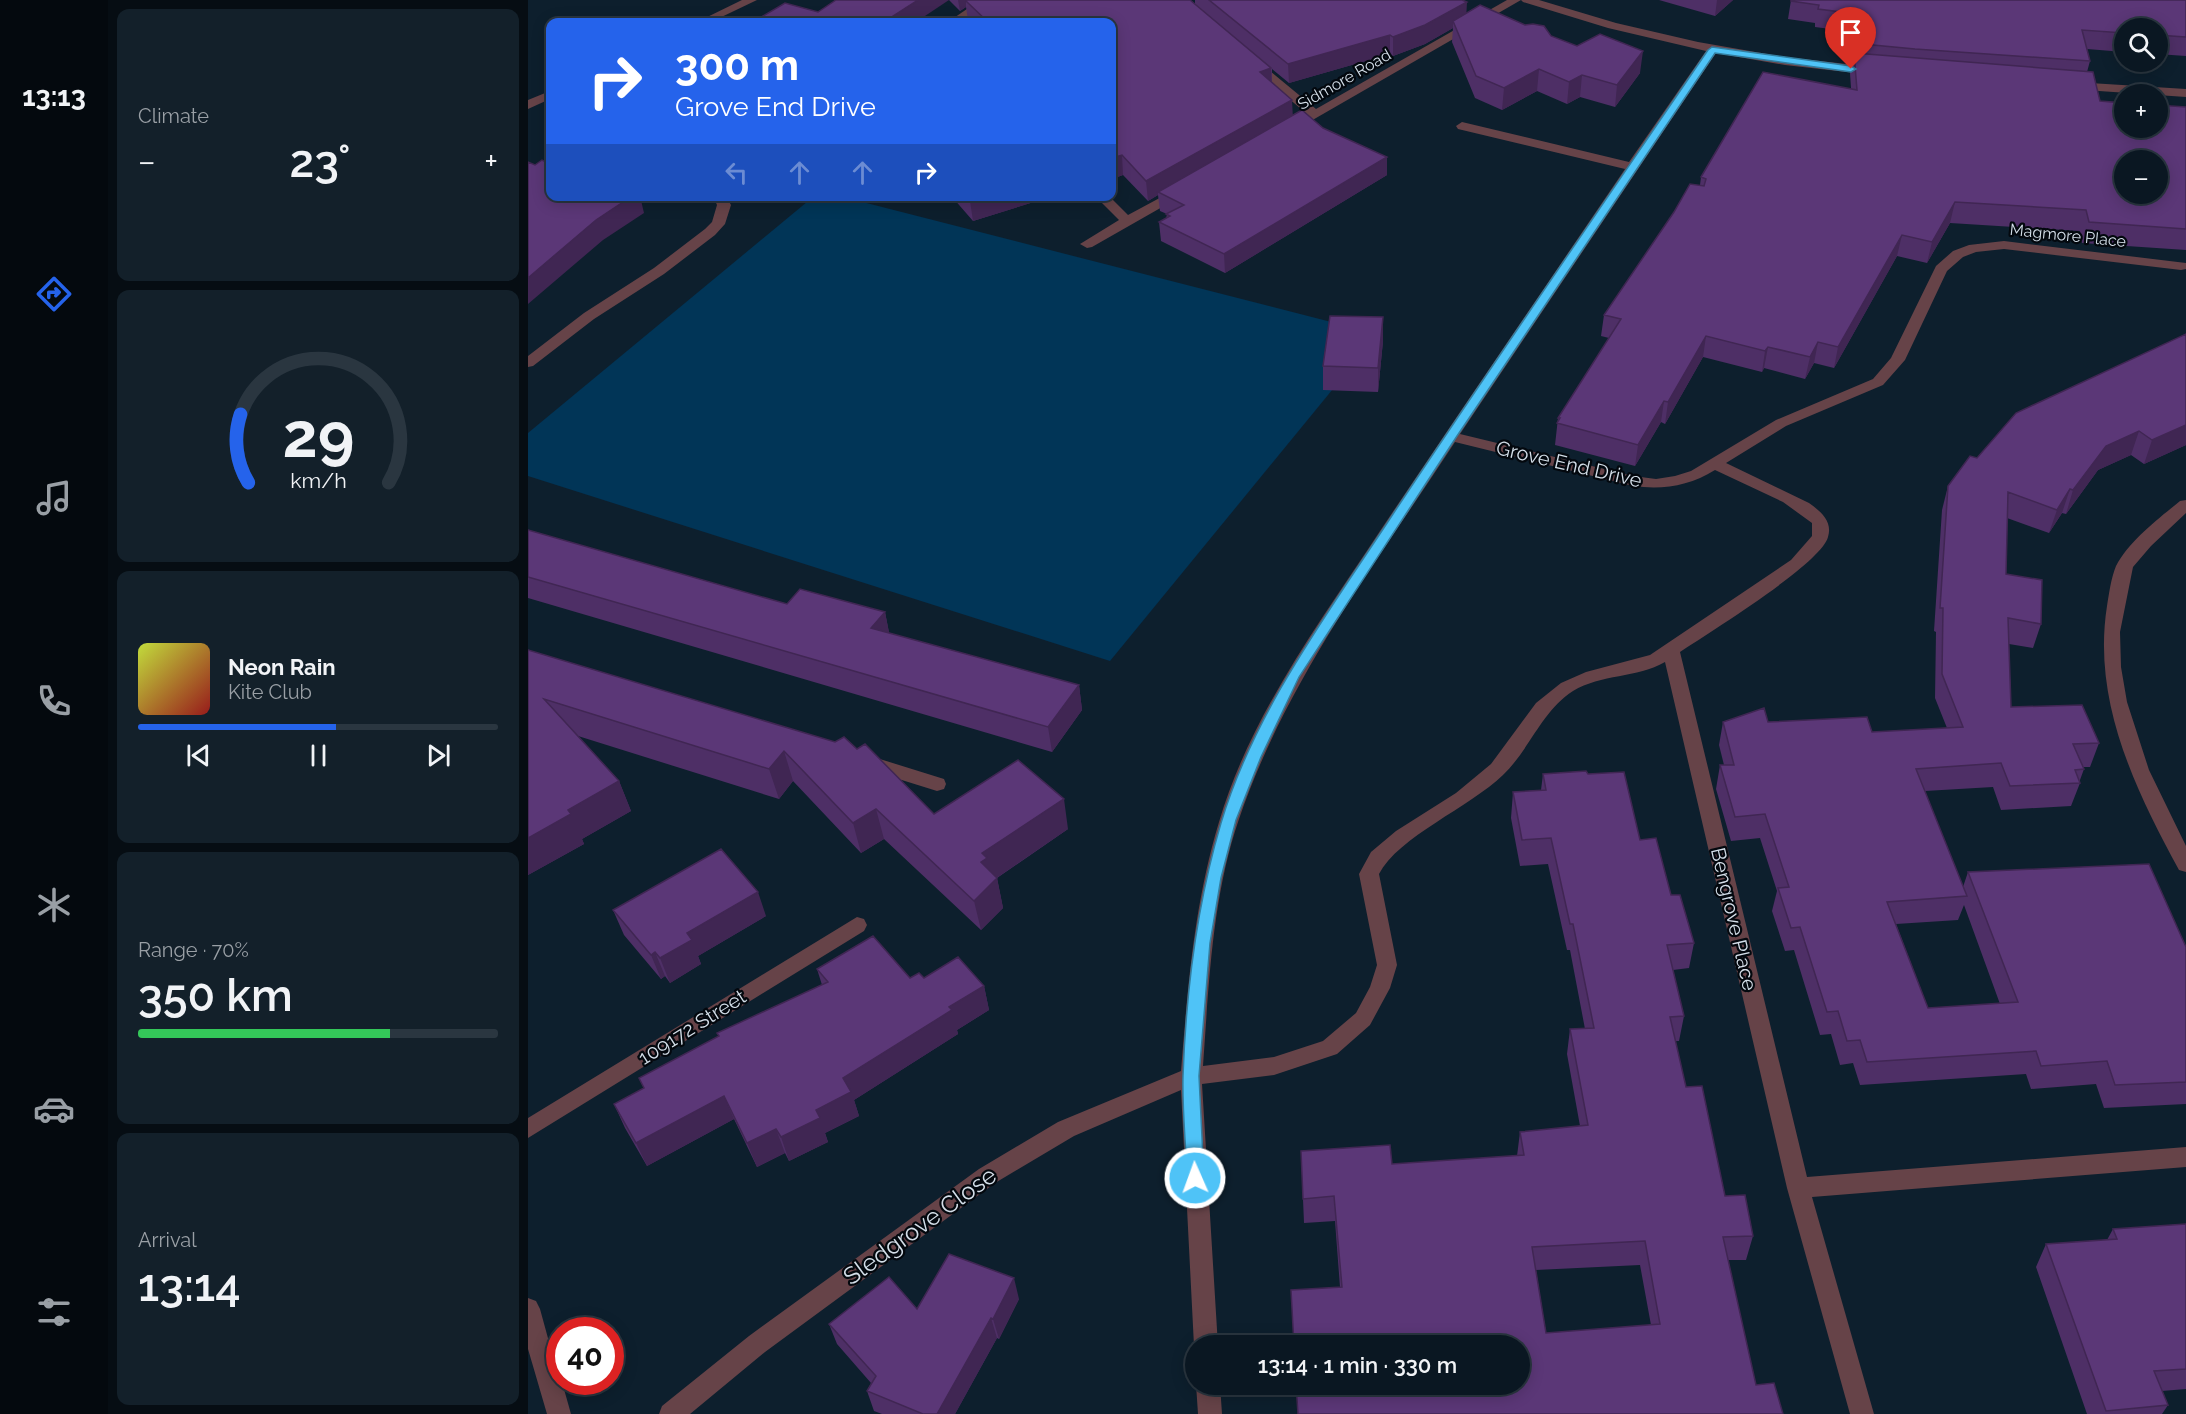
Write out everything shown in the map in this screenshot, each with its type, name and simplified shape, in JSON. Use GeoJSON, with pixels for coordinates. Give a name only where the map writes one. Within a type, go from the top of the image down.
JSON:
{"type":"FeatureCollection","features":[{"type":"Feature","properties":{"kind":"street"},"geometry":{"type":"LineString","coordinates":[[712,18],[752,0]]}},
{"type":"Feature","properties":{"kind":"street"},"geometry":{"type":"LineString","coordinates":[[960,18],[988,0]]}},
{"type":"Feature","properties":{"kind":"street","name":"Sidmore Road"},"geometry":{"type":"LineString","coordinates":[[1276,137],[1515,0]]}},
{"type":"Feature","properties":{"kind":"street"},"geometry":{"type":"LineString","coordinates":[[1527,0],[1610,25],[1712,50],[1881,72]]}},
{"type":"Feature","properties":{"kind":"street"},"geometry":{"type":"LineString","coordinates":[[1205,1335],[1191,1076],[1202,943],[1214,878],[1229,820],[1250,768],[1293,676],[1451,436],[1712,50]]}},
{"type":"Feature","properties":{"kind":"street"},"geometry":{"type":"LineString","coordinates":[[1242,53],[1316,114]]}},
{"type":"Feature","properties":{"kind":"street"},"geometry":{"type":"LineString","coordinates":[[2061,85],[2186,93]]}},
{"type":"Feature","properties":{"kind":"street"},"geometry":{"type":"LineString","coordinates":[[528,105],[546,97]]}},
{"type":"Feature","properties":{"kind":"street"},"geometry":{"type":"LineString","coordinates":[[1462,126],[1632,167]]}},
{"type":"Feature","properties":{"kind":"street"},"geometry":{"type":"LineString","coordinates":[[1087,244],[1196,182]]}},
{"type":"Feature","properties":{"kind":"street"},"geometry":{"type":"LineString","coordinates":[[528,363],[589,315],[659,271],[710,232],[718,224],[722,215],[724,204],[722,201]]}},
{"type":"Feature","properties":{"kind":"street"},"geometry":{"type":"LineString","coordinates":[[1106,201],[1127,221]]}},
{"type":"Feature","properties":{"kind":"street","name":"Magmore Place"},"geometry":{"type":"LineString","coordinates":[[1814,409],[1878,382],[1898,360],[1941,269],[1958,254],[2004,245],[2181,266]]}},
{"type":"Feature","properties":{"kind":"street","name":"Grove End Drive"},"geometry":{"type":"LineString","coordinates":[[1451,436],[1633,481],[1656,484],[1678,481],[1697,474],[1781,423],[1814,409]]}},
{"type":"Feature","properties":{"kind":"street","name":"Sledgrove Close"},"geometry":{"type":"LineString","coordinates":[[670,1414],[757,1344],[987,1176],[1066,1129],[1191,1076],[1274,1066],[1330,1048],[1363,1019],[1380,988],[1387,965],[1369,874],[1378,857],[1403,836],[1464,798],[1498,769],[1542,708],[1567,687],[1592,676],[1656,660],[1797,564],[1820,537],[1820,522],[1812,511],[1794,500],[1713,463]]}},
{"type":"Feature","properties":{"kind":"street"},"geometry":{"type":"LineString","coordinates":[[2186,504],[2168,518],[2125,567],[2112,616],[2112,627],[2113,684],[2131,747],[2157,809],[2186,865]]}},
{"type":"Feature","properties":{"kind":"street","name":"Bengrove Place"},"geometry":{"type":"LineString","coordinates":[[1671,651],[1798,1188],[1862,1414]]}},
{"type":"Feature","properties":{"kind":"street"},"geometry":{"type":"LineString","coordinates":[[846,756],[937,784]]}},
{"type":"Feature","properties":{"kind":"street","name":"109172 Street"},"geometry":{"type":"LineString","coordinates":[[528,1129],[857,925]]}},
{"type":"Feature","properties":{"kind":"street"},"geometry":{"type":"LineString","coordinates":[[1798,1188],[2186,1157]]}},
{"type":"Feature","properties":{"kind":"street"},"geometry":{"type":"LineString","coordinates":[[528,1309],[559,1414]]}},
{"type":"Feature","properties":{"kind":"street"},"geometry":{"type":"LineString","coordinates":[[1209,1395],[1210,1414]]}},
{"type":"Feature","properties":{"kind":"shaded area"},"geometry":{"type":"Polygon","coordinates":[[[808,201],[859,201],[1378,334],[1110,661],[528,476],[528,433],[808,201]]]}},
{"type":"Feature","properties":{"kind":"building"},"geometry":{"type":"Polygon","coordinates":[[[836,0],[918,0],[890,18],[760,18],[785,3],[818,12],[836,0]]]}},
{"type":"Feature","properties":{"kind":"building"},"geometry":{"type":"Polygon","coordinates":[[[1190,0],[1271,68],[1260,72],[1292,100],[1146,181],[1122,155],[1116,157],[1116,18],[984,18],[966,1],[1190,0]]]}},
{"type":"Feature","properties":{"kind":"building"},"geometry":{"type":"Polygon","coordinates":[[[1209,0],[1462,0],[1467,2],[1425,25],[1393,37],[1390,35],[1288,64],[1209,0]]]}},
{"type":"Feature","properties":{"kind":"building"},"geometry":{"type":"Polygon","coordinates":[[[2186,0],[2186,37],[2168,36],[2168,18],[2114,18],[2114,32],[2082,30],[2090,61],[1915,49],[1852,43],[1849,13],[1818,9],[1819,5],[1791,1],[2186,0]]]}},
{"type":"Feature","properties":{"kind":"building"},"geometry":{"type":"Polygon","coordinates":[[[1480,5],[1525,25],[1544,26],[1551,36],[1577,46],[1600,34],[1643,51],[1617,85],[1582,75],[1569,82],[1539,69],[1504,88],[1476,76],[1453,21],[1480,5]]]}},
{"type":"Feature","properties":{"kind":"building"},"geometry":{"type":"Polygon","coordinates":[[[1854,53],[2093,72],[2100,101],[2114,102],[2114,138],[2168,138],[2168,106],[2186,107],[2186,229],[2089,222],[2086,210],[1955,202],[1932,242],[1902,235],[1838,347],[1818,342],[1810,357],[1768,347],[1765,351],[1706,336],[1668,402],[1664,401],[1638,445],[1557,423],[1621,319],[1604,315],[1674,212],[1690,184],[1704,186],[1706,179],[1701,177],[1763,72],[1857,90],[1854,53]]]}},
{"type":"Feature","properties":{"kind":"building"},"geometry":{"type":"Polygon","coordinates":[[[1302,110],[1323,128],[1387,157],[1224,254],[1159,222],[1170,216],[1166,214],[1184,205],[1158,192],[1302,110]]]}},
{"type":"Feature","properties":{"kind":"building"},"geometry":{"type":"Polygon","coordinates":[[[542,160],[546,162],[546,201],[624,201],[596,220],[528,278],[528,162],[535,165],[542,160]]]}},
{"type":"Feature","properties":{"kind":"building"},"geometry":{"type":"Polygon","coordinates":[[[1330,316],[1383,317],[1378,368],[1323,366],[1330,316]]]}},
{"type":"Feature","properties":{"kind":"building"},"geometry":{"type":"Polygon","coordinates":[[[2186,334],[2186,425],[2152,440],[2139,431],[2106,446],[2073,490],[2070,489],[2057,510],[2008,492],[2006,574],[2042,580],[2041,624],[2008,618],[2011,707],[2082,705],[2099,743],[2073,744],[2084,769],[2075,770],[2080,783],[2010,786],[2001,763],[1916,769],[1967,896],[1887,902],[1928,1008],[2018,1002],[1968,872],[2149,864],[2186,947],[2186,1082],[2115,1085],[2107,1061],[2041,1066],[2036,1051],[1867,1062],[1860,1040],[1847,1041],[1838,1011],[1827,1012],[1800,927],[1791,928],[1778,888],[1789,887],[1765,814],[1735,817],[1720,765],[1734,765],[1723,722],[1764,708],[1768,722],[1867,717],[1872,732],[1963,727],[1942,674],[1943,608],[1940,608],[1948,486],[1970,456],[1977,458],[2016,413],[2186,334]]]}},
{"type":"Feature","properties":{"kind":"building"},"geometry":{"type":"Polygon","coordinates":[[[528,530],[787,604],[800,589],[885,612],[871,628],[1079,685],[1048,727],[528,577],[528,530]]]}},
{"type":"Feature","properties":{"kind":"building"},"geometry":{"type":"Polygon","coordinates":[[[528,650],[835,742],[844,737],[857,749],[865,744],[934,814],[1018,760],[1064,799],[982,853],[987,858],[981,862],[997,878],[974,901],[876,809],[853,823],[784,751],[769,769],[544,699],[619,781],[568,810],[571,814],[528,838],[528,650]]]}},
{"type":"Feature","properties":{"kind":"building"},"geometry":{"type":"Polygon","coordinates":[[[1586,771],[1588,774],[1624,772],[1640,840],[1656,838],[1671,895],[1680,895],[1694,943],[1667,945],[1684,1016],[1670,1017],[1686,1087],[1702,1086],[1725,1196],[1745,1195],[1753,1236],[1723,1237],[1756,1385],[1774,1383],[1783,1414],[1298,1414],[1297,1395],[1530,1395],[1530,1335],[1293,1335],[1291,1290],[1342,1287],[1334,1196],[1303,1199],[1301,1151],[1390,1145],[1392,1164],[1524,1155],[1520,1132],[1588,1125],[1570,1029],[1594,1028],[1573,924],[1570,924],[1551,838],[1522,840],[1513,792],[1546,790],[1543,774],[1586,771]],[[1645,1241],[1532,1247],[1546,1333],[1660,1324],[1645,1241]]]}},
{"type":"Feature","properties":{"kind":"building"},"geometry":{"type":"Polygon","coordinates":[[[721,849],[758,892],[687,933],[692,940],[660,958],[655,952],[651,955],[613,910],[721,849]]]}},
{"type":"Feature","properties":{"kind":"building"},"geometry":{"type":"Polygon","coordinates":[[[873,936],[910,978],[919,973],[924,978],[958,957],[984,986],[949,1007],[952,1010],[843,1078],[851,1092],[816,1110],[820,1118],[781,1137],[776,1129],[747,1143],[724,1096],[636,1143],[614,1104],[644,1088],[639,1078],[719,1036],[717,1033],[828,982],[817,969],[873,936]]]}},
{"type":"Feature","properties":{"kind":"building"},"geometry":{"type":"Polygon","coordinates":[[[2186,1224],[2186,1369],[2154,1371],[2168,1405],[2106,1411],[2046,1244],[2117,1239],[2113,1229],[2186,1224]]]}},
{"type":"Feature","properties":{"kind":"building"},"geometry":{"type":"Polygon","coordinates":[[[949,1254],[1014,1278],[993,1319],[991,1318],[937,1414],[923,1414],[867,1391],[876,1376],[829,1324],[889,1277],[917,1309],[949,1254]]]}},
{"type":"Feature","properties":{"kind":"route"},"geometry":{"type":"LineString","coordinates":[[1195,1178],[1191,1076],[1202,943],[1214,878],[1229,820],[1254,757],[1293,676],[1451,436],[1712,50],[1851,69]]}}]}
